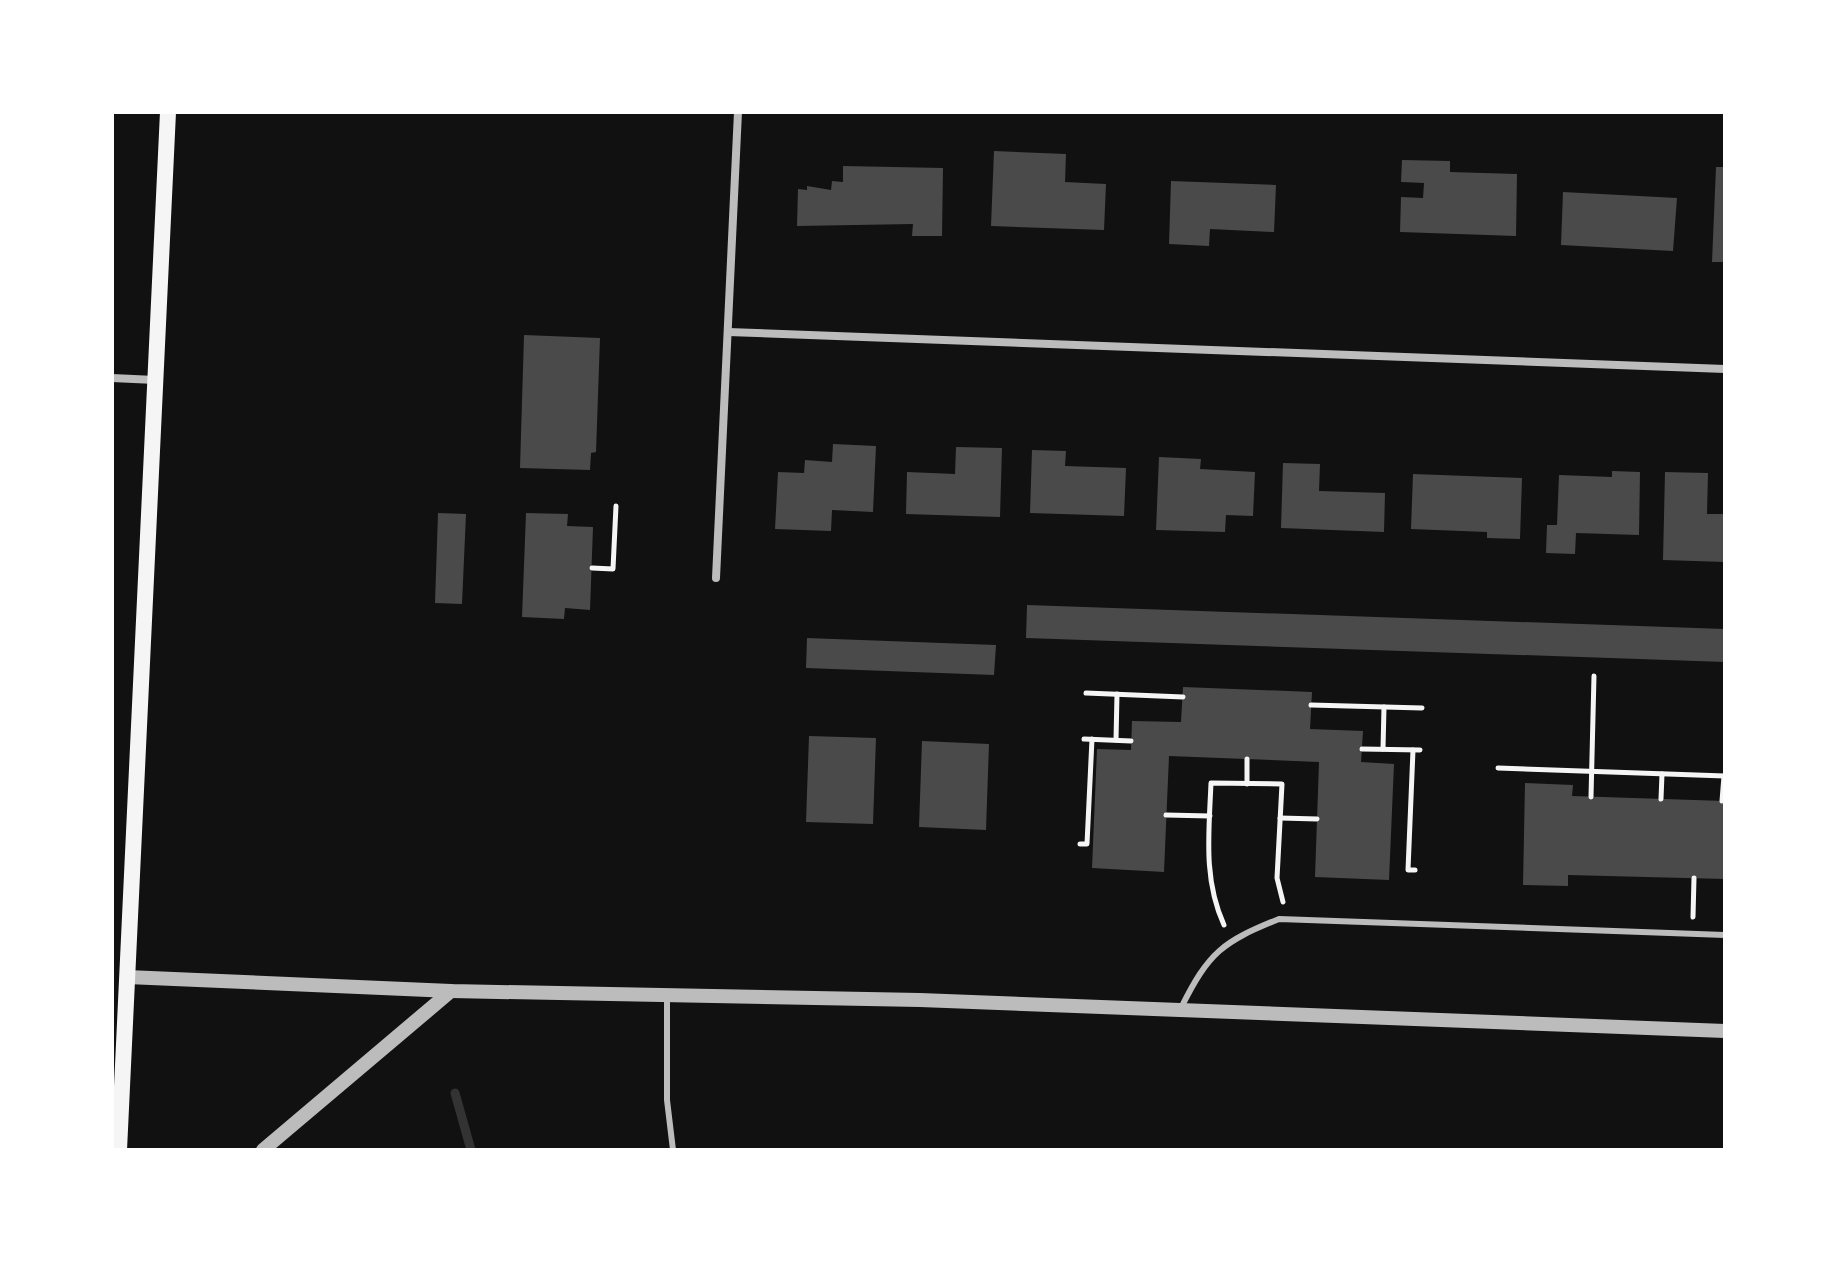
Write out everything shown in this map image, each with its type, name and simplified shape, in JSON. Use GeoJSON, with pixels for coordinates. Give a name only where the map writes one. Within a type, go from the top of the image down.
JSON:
{"type":"FeatureCollection","features":[{"type":"Feature","properties":{"kind":"main road"},"geometry":{"type":"LineString","coordinates":[[119,1150],[168,112]]}},
{"type":"Feature","properties":{"kind":"street"},"geometry":{"type":"LineString","coordinates":[[716,578],[738,112]]}},
{"type":"Feature","properties":{"kind":"street"},"geometry":{"type":"LineString","coordinates":[[728,332],[1725,369]]}},
{"type":"Feature","properties":{"kind":"street"},"geometry":{"type":"LineString","coordinates":[[112,378],[156,380]]}},
{"type":"Feature","properties":{"kind":"street"},"geometry":{"type":"LineString","coordinates":[[127,977],[451,991],[1180,1010],[1725,1031]]}},
{"type":"Feature","properties":{"kind":"street"},"geometry":{"type":"LineString","coordinates":[[263,1150],[451,991]]}},
{"type":"Feature","properties":{"kind":"lane"},"geometry":{"type":"LineString","coordinates":[[1180,1010],[1202,965],[1231,940],[1279,919],[1725,935]]}},
{"type":"Feature","properties":{"kind":"lane"},"geometry":{"type":"LineString","coordinates":[[667,995],[667,1100],[673,1150]]}},
{"type":"Feature","properties":{"kind":"path"},"geometry":{"type":"LineString","coordinates":[[592,568],[613,569],[616,506]]}},
{"type":"Feature","properties":{"kind":"path"},"geometry":{"type":"LineString","coordinates":[[1591,797],[1594,676]]}},
{"type":"Feature","properties":{"kind":"path"},"geometry":{"type":"LineString","coordinates":[[1086,693],[1183,697]]}},
{"type":"Feature","properties":{"kind":"path"},"geometry":{"type":"LineString","coordinates":[[1116,740],[1117,694]]}},
{"type":"Feature","properties":{"kind":"path"},"geometry":{"type":"LineString","coordinates":[[1311,705],[1422,708]]}},
{"type":"Feature","properties":{"kind":"path"},"geometry":{"type":"LineString","coordinates":[[1383,749],[1384,707]]}},
{"type":"Feature","properties":{"kind":"path"},"geometry":{"type":"LineString","coordinates":[[1080,844],[1087,844],[1088,739],[1131,741]]}},
{"type":"Feature","properties":{"kind":"path"},"geometry":{"type":"LineString","coordinates":[[1362,749],[1417,750],[1408,870],[1415,870]]}},
{"type":"Feature","properties":{"kind":"path"},"geometry":{"type":"LineString","coordinates":[[1247,759],[1247,784]]}},
{"type":"Feature","properties":{"kind":"path"},"geometry":{"type":"LineString","coordinates":[[1498,768],[1724,776],[1722,801]]}},
{"type":"Feature","properties":{"kind":"path"},"geometry":{"type":"LineString","coordinates":[[1661,799],[1662,774]]}},
{"type":"Feature","properties":{"kind":"path"},"geometry":{"type":"LineString","coordinates":[[1231,940],[1215,906],[1208,873],[1211,783],[1282,784],[1277,878],[1289,920]]}},
{"type":"Feature","properties":{"kind":"path"},"geometry":{"type":"LineString","coordinates":[[1166,815],[1210,816]]}},
{"type":"Feature","properties":{"kind":"path"},"geometry":{"type":"LineString","coordinates":[[1280,818],[1317,819]]}},
{"type":"Feature","properties":{"kind":"path"},"geometry":{"type":"LineString","coordinates":[[1692,934],[1694,878]]}},
{"type":"Feature","properties":{"kind":"building"},"geometry":{"type":"Polygon","coordinates":[[[994,151],[1066,154],[1065,182],[1106,184],[1104,230],[991,226],[994,151]]]}},
{"type":"Feature","properties":{"kind":"building"},"geometry":{"type":"Polygon","coordinates":[[[1402,160],[1450,161],[1450,172],[1517,174],[1516,236],[1400,232],[1401,197],[1423,198],[1424,183],[1401,182],[1402,160]]]}},
{"type":"Feature","properties":{"kind":"building"},"geometry":{"type":"Polygon","coordinates":[[[843,166],[943,168],[942,236],[912,236],[913,224],[797,226],[798,189],[807,190],[807,186],[831,190],[832,181],[843,182],[843,166]]]}},
{"type":"Feature","properties":{"kind":"building"},"geometry":{"type":"Polygon","coordinates":[[[1716,167],[1725,167],[1725,262],[1712,262],[1716,167]]]}},
{"type":"Feature","properties":{"kind":"building"},"geometry":{"type":"Polygon","coordinates":[[[1171,181],[1276,185],[1274,232],[1210,229],[1209,246],[1169,244],[1171,181]]]}},
{"type":"Feature","properties":{"kind":"building"},"geometry":{"type":"Polygon","coordinates":[[[1563,192],[1677,198],[1673,251],[1561,245],[1563,192]]]}},
{"type":"Feature","properties":{"kind":"building"},"geometry":{"type":"Polygon","coordinates":[[[524,335],[600,338],[596,452],[591,453],[590,470],[520,468],[524,335]]]}},
{"type":"Feature","properties":{"kind":"building"},"geometry":{"type":"Polygon","coordinates":[[[833,444],[876,446],[873,512],[832,510],[831,531],[775,529],[778,472],[804,473],[805,460],[832,462],[833,444]]]}},
{"type":"Feature","properties":{"kind":"building"},"geometry":{"type":"Polygon","coordinates":[[[956,447],[1002,448],[1000,517],[906,514],[907,472],[955,474],[956,447]]]}},
{"type":"Feature","properties":{"kind":"building"},"geometry":{"type":"Polygon","coordinates":[[[1032,450],[1066,451],[1065,466],[1126,468],[1124,516],[1030,513],[1032,450]]]}},
{"type":"Feature","properties":{"kind":"building"},"geometry":{"type":"Polygon","coordinates":[[[1159,457],[1201,459],[1200,469],[1255,472],[1253,516],[1226,515],[1225,532],[1156,530],[1159,457]]]}},
{"type":"Feature","properties":{"kind":"building"},"geometry":{"type":"Polygon","coordinates":[[[1283,463],[1320,464],[1319,491],[1385,493],[1384,532],[1281,528],[1283,463]]]}},
{"type":"Feature","properties":{"kind":"building"},"geometry":{"type":"Polygon","coordinates":[[[1612,471],[1640,472],[1639,535],[1576,533],[1575,554],[1546,553],[1547,525],[1557,525],[1559,475],[1612,477],[1612,471]]]}},
{"type":"Feature","properties":{"kind":"building"},"geometry":{"type":"Polygon","coordinates":[[[1665,472],[1708,473],[1707,514],[1725,514],[1725,562],[1663,560],[1665,472]]]}},
{"type":"Feature","properties":{"kind":"building"},"geometry":{"type":"Polygon","coordinates":[[[1413,474],[1522,478],[1520,539],[1487,538],[1487,532],[1411,529],[1413,474]]]}},
{"type":"Feature","properties":{"kind":"building"},"geometry":{"type":"Polygon","coordinates":[[[438,513],[466,514],[462,604],[435,603],[438,513]]]}},
{"type":"Feature","properties":{"kind":"building"},"geometry":{"type":"Polygon","coordinates":[[[526,513],[568,514],[567,526],[593,527],[590,610],[565,608],[564,619],[522,617],[526,513]]]}},
{"type":"Feature","properties":{"kind":"building"},"geometry":{"type":"Polygon","coordinates":[[[1027,605],[1725,629],[1725,662],[1026,638],[1027,605]]]}},
{"type":"Feature","properties":{"kind":"building"},"geometry":{"type":"Polygon","coordinates":[[[807,638],[996,645],[994,675],[806,668],[807,638]]]}},
{"type":"Feature","properties":{"kind":"building"},"geometry":{"type":"Polygon","coordinates":[[[1183,687],[1312,692],[1310,729],[1363,731],[1361,762],[1394,764],[1389,880],[1315,877],[1319,762],[1169,756],[1164,872],[1092,868],[1097,749],[1131,750],[1132,721],[1181,722],[1183,687]]]}},
{"type":"Feature","properties":{"kind":"building"},"geometry":{"type":"Polygon","coordinates":[[[809,736],[876,738],[873,824],[806,822],[809,736]]]}},
{"type":"Feature","properties":{"kind":"building"},"geometry":{"type":"Polygon","coordinates":[[[922,741],[989,744],[986,830],[919,827],[922,741]]]}},
{"type":"Feature","properties":{"kind":"building"},"geometry":{"type":"Polygon","coordinates":[[[1525,783],[1573,785],[1572,796],[1725,801],[1725,879],[1568,875],[1568,886],[1523,885],[1525,783]]]}},
{"type":"Feature","properties":{"kind":"waterway"},"geometry":{"type":"LineString","coordinates":[[455,1093],[471,1150]]}}]}
